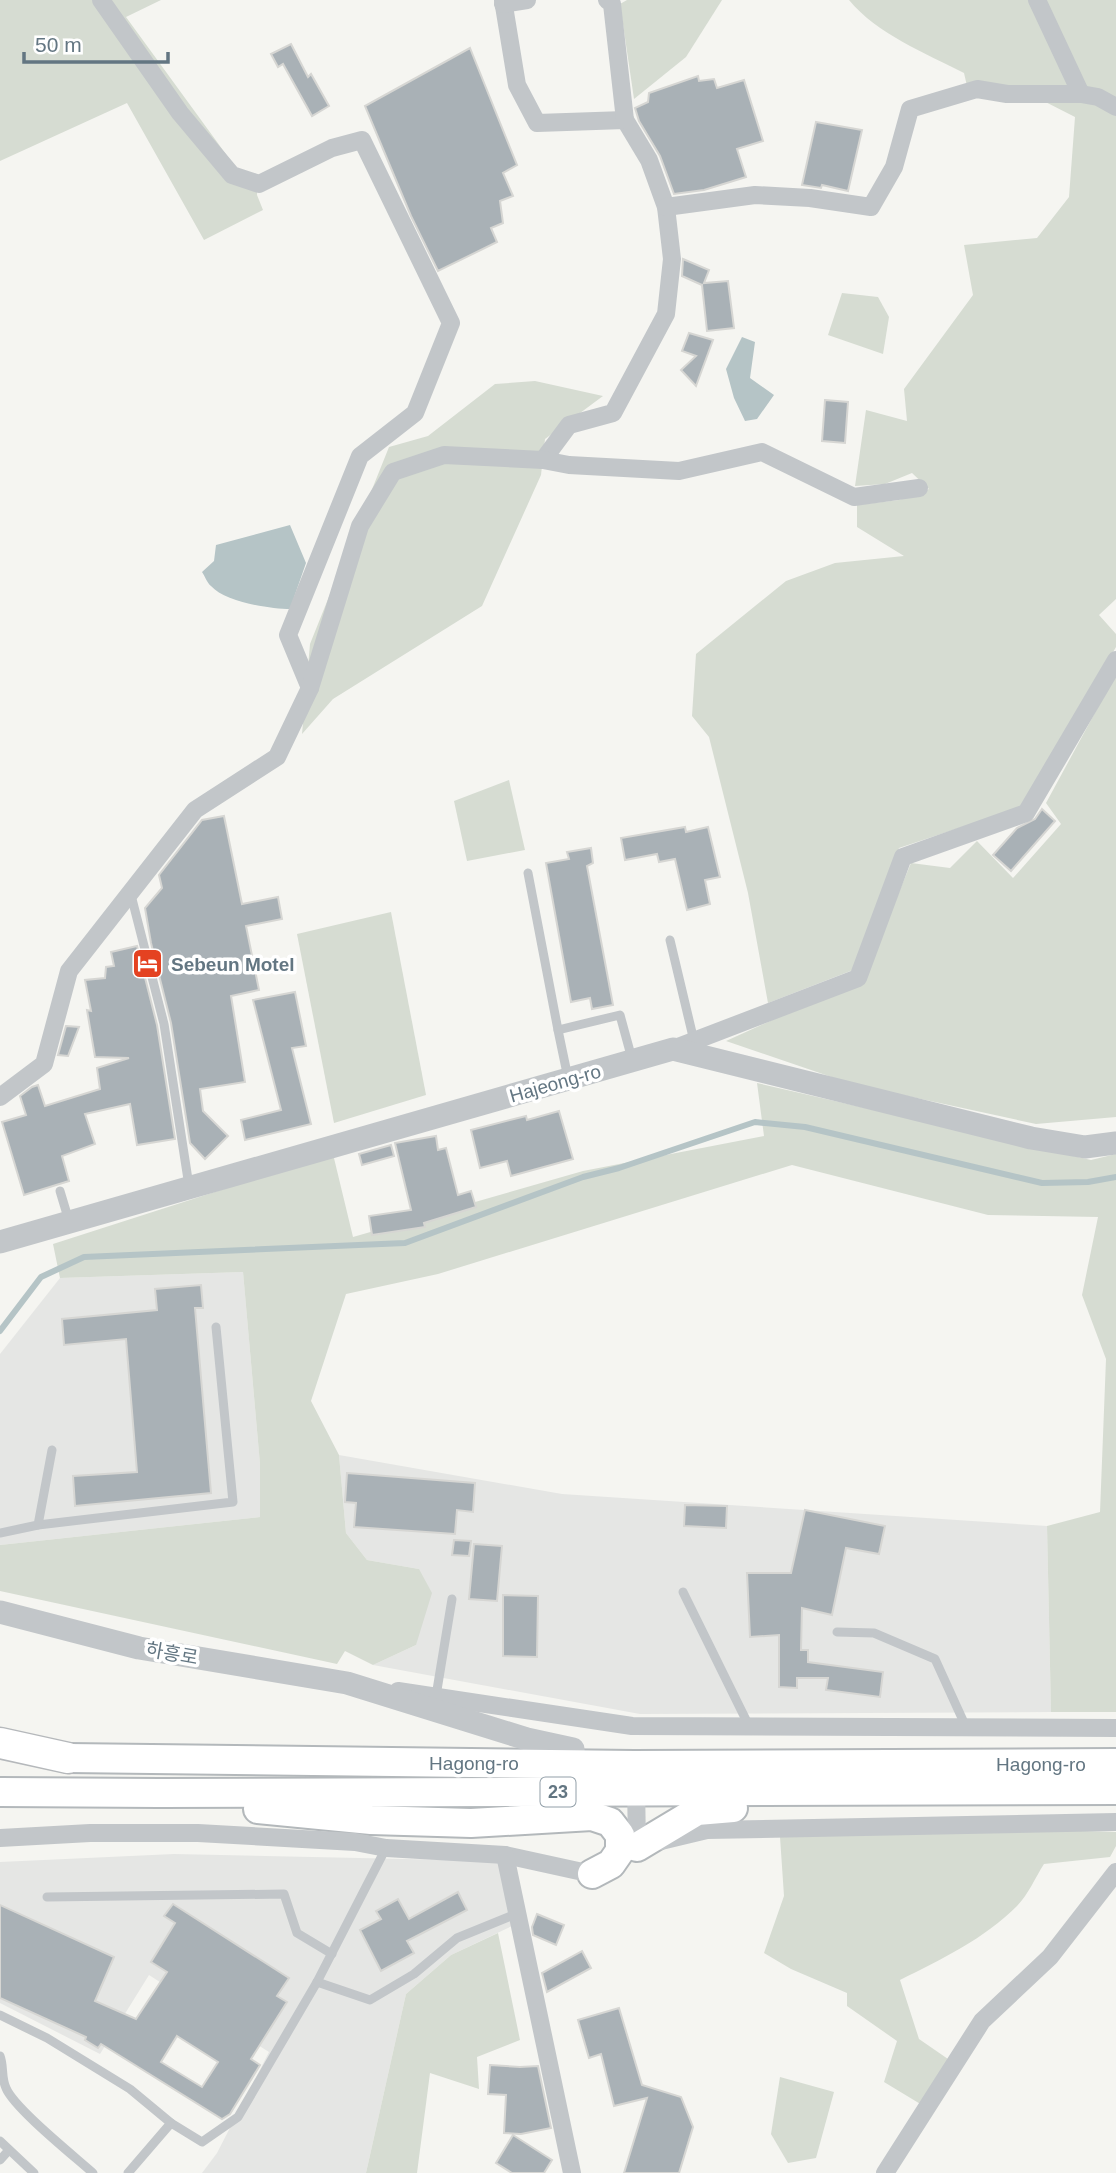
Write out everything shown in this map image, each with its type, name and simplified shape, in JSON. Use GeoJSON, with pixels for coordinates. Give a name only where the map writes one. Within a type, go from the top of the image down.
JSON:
{"type":"FeatureCollection","features":[{"type":"Feature","properties":{"kind":"highway","name":"23"},"geometry":{"type":"LineString","coordinates":[[0,1743],[68,1758]]}},
{"type":"Feature","properties":{"kind":"main road","name":"Hagong-ro"},"geometry":{"type":"LineString","coordinates":[[68,1758],[574,1764],[635,1779],[895,1792],[1116,1790]]}},
{"type":"Feature","properties":{"kind":"main road","name":"Hagong-ro"},"geometry":{"type":"LineString","coordinates":[[0,1792],[70,1793],[635,1779],[1116,1763]]}},
{"type":"Feature","properties":{"kind":"main road"},"geometry":{"type":"LineString","coordinates":[[637,1847],[697,1811],[895,1792]]}},
{"type":"Feature","properties":{"kind":"main road"},"geometry":{"type":"LineString","coordinates":[[70,1793],[371,1820],[471,1823],[592,1816],[610,1822],[620,1835],[620,1851],[611,1864],[592,1874]]}},
{"type":"Feature","properties":{"kind":"street"},"geometry":{"type":"LineString","coordinates":[[101,0],[180,113],[232,175],[259,184],[332,148],[362,140],[451,323],[415,413],[360,456],[289,635],[310,688]]}},
{"type":"Feature","properties":{"kind":"street"},"geometry":{"type":"LineString","coordinates":[[527,0],[503,2],[517,85],[537,123],[625,120]]}},
{"type":"Feature","properties":{"kind":"street"},"geometry":{"type":"LineString","coordinates":[[543,460],[569,425],[613,413],[666,314],[672,259],[666,207],[649,160],[625,120],[612,4],[607,0]]}},
{"type":"Feature","properties":{"kind":"street"},"geometry":{"type":"LineString","coordinates":[[1037,0],[1081,94]]}},
{"type":"Feature","properties":{"kind":"street"},"geometry":{"type":"LineString","coordinates":[[666,207],[755,195],[810,198],[871,206],[894,167],[910,109],[977,89],[1007,94],[1081,94],[1098,97],[1116,107]]}},
{"type":"Feature","properties":{"kind":"street"},"geometry":{"type":"LineString","coordinates":[[0,1097],[44,1064],[69,971],[195,810],[277,757],[310,688],[360,526],[393,472],[444,455],[679,471],[762,453],[854,497],[919,488]]}},
{"type":"Feature","properties":{"kind":"street"},"geometry":{"type":"LineString","coordinates":[[684,1045],[858,978],[903,857],[1026,813],[1116,660]]}},
{"type":"Feature","properties":{"kind":"street","name":"Hajeong-ro"},"geometry":{"type":"LineString","coordinates":[[0,1242],[684,1045],[1031,1138],[1085,1147],[1116,1143]]}},
{"type":"Feature","properties":{"kind":"street","name":"하흥로"},"geometry":{"type":"LineString","coordinates":[[0,1612],[139,1648],[347,1683],[527,1739],[573,1749],[574,1764]]}},
{"type":"Feature","properties":{"kind":"street"},"geometry":{"type":"LineString","coordinates":[[347,1683],[632,1726],[1116,1728]]}},
{"type":"Feature","properties":{"kind":"street","name":"Hagong-ro"},"geometry":{"type":"LineString","coordinates":[[0,1759],[68,1758]]}},
{"type":"Feature","properties":{"kind":"street"},"geometry":{"type":"LineString","coordinates":[[635,1779],[637,1847]]}},
{"type":"Feature","properties":{"kind":"street"},"geometry":{"type":"LineString","coordinates":[[0,1838],[90,1833],[198,1833],[355,1842],[386,1848],[505,1855],[592,1874],[620,1869],[637,1847],[707,1830],[1116,1822]]}},
{"type":"Feature","properties":{"kind":"street"},"geometry":{"type":"LineString","coordinates":[[505,1855],[572,2173]]}},
{"type":"Feature","properties":{"kind":"street"},"geometry":{"type":"LineString","coordinates":[[885,2173],[982,2021],[1050,1957],[1116,1872]]}},
{"type":"Feature","properties":{"kind":"lane"},"geometry":{"type":"LineString","coordinates":[[528,873],[569,1079]]}},
{"type":"Feature","properties":{"kind":"lane"},"geometry":{"type":"LineString","coordinates":[[130,892],[164,1024],[189,1188]]}},
{"type":"Feature","properties":{"kind":"lane"},"geometry":{"type":"LineString","coordinates":[[670,940],[684,1045]]}},
{"type":"Feature","properties":{"kind":"lane"},"geometry":{"type":"LineString","coordinates":[[558,1030],[620,1015],[632,1061]]}},
{"type":"Feature","properties":{"kind":"lane"},"geometry":{"type":"LineString","coordinates":[[60,1191],[69,1223]]}},
{"type":"Feature","properties":{"kind":"lane"},"geometry":{"type":"LineString","coordinates":[[0,1533],[38,1525],[233,1502],[216,1327]]}},
{"type":"Feature","properties":{"kind":"lane"},"geometry":{"type":"LineString","coordinates":[[38,1525],[52,1450]]}},
{"type":"Feature","properties":{"kind":"lane"},"geometry":{"type":"LineString","coordinates":[[683,1592],[749,1726]]}},
{"type":"Feature","properties":{"kind":"lane"},"geometry":{"type":"LineString","coordinates":[[436,1696],[452,1598]]}},
{"type":"Feature","properties":{"kind":"lane"},"geometry":{"type":"LineString","coordinates":[[837,1632],[874,1633],[935,1659],[966,1727]]}},
{"type":"Feature","properties":{"kind":"lane"},"geometry":{"type":"LineString","coordinates":[[0,2015],[47,2038],[130,2089],[171,2123],[202,2142],[238,2117],[317,1982],[386,1848]]}},
{"type":"Feature","properties":{"kind":"lane"},"geometry":{"type":"LineString","coordinates":[[47,1897],[284,1894],[297,1933],[332,1954]]}},
{"type":"Feature","properties":{"kind":"lane"},"geometry":{"type":"LineString","coordinates":[[317,1982],[370,2000],[414,1974],[457,1938],[519,1913]]}},
{"type":"Feature","properties":{"kind":"lane"},"geometry":{"type":"LineString","coordinates":[[0,2056],[3,2064],[3,2091],[93,2173]]}},
{"type":"Feature","properties":{"kind":"lane"},"geometry":{"type":"LineString","coordinates":[[128,2173],[171,2123]]}},
{"type":"Feature","properties":{"kind":"lane"},"geometry":{"type":"LineString","coordinates":[[0,2141],[34,2173]]}},
{"type":"Feature","properties":{"kind":"lane"},"geometry":{"type":"LineString","coordinates":[[0,2160],[9,2150]]}},
{"type":"Feature","properties":{"kind":"shaded area"},"geometry":{"type":"Polygon","coordinates":[[[0,0],[161,0],[126,17],[236,168],[258,175],[257,195],[263,210],[204,240],[127,103],[0,161],[0,0]]]}},
{"type":"Feature","properties":{"kind":"shaded area"},"geometry":{"type":"Polygon","coordinates":[[[627,0],[722,0],[686,57],[634,99],[620,4],[627,0]]]}},
{"type":"Feature","properties":{"kind":"shaded area"},"geometry":{"type":"Polygon","coordinates":[[[849,0],[1116,0],[1116,599],[1099,615],[1116,634],[1116,647],[1022,807],[899,848],[853,970],[768,1003],[748,893],[709,737],[692,716],[696,654],[786,581],[835,563],[904,556],[857,527],[857,505],[899,500],[929,489],[912,473],[885,484],[855,486],[866,410],[907,421],[904,389],[973,295],[964,245],[1037,238],[1069,197],[1075,117],[1014,86],[967,86],[964,73],[887,33],[849,0]]]}},
{"type":"Feature","properties":{"kind":"shaded area"},"geometry":{"type":"Polygon","coordinates":[[[842,293],[878,297],[889,317],[883,354],[828,335],[842,293]]]}},
{"type":"Feature","properties":{"kind":"shaded area"},"geometry":{"type":"Polygon","coordinates":[[[742,337],[755,342],[750,378],[774,395],[757,419],[745,421],[734,398],[726,369],[742,337]]]}},
{"type":"Feature","properties":{"kind":"shaded area"},"geometry":{"type":"Polygon","coordinates":[[[535,381],[603,396],[545,439],[541,475],[482,606],[333,699],[302,734],[310,644],[389,447],[428,436],[495,384],[535,381]]]}},
{"type":"Feature","properties":{"kind":"shaded area"},"geometry":{"type":"Polygon","coordinates":[[[290,525],[306,563],[290,609],[271,608],[237,600],[218,592],[208,583],[202,572],[214,561],[216,545],[290,525]]]}},
{"type":"Feature","properties":{"kind":"shaded area"},"geometry":{"type":"Polygon","coordinates":[[[1116,674],[1116,1117],[1036,1124],[852,1084],[726,1041],[863,979],[911,863],[950,868],[977,841],[1013,878],[1061,824],[1046,803],[1116,674]]]}},
{"type":"Feature","properties":{"kind":"shaded area"},"geometry":{"type":"Polygon","coordinates":[[[509,780],[525,850],[467,861],[454,801],[509,780]]]}},
{"type":"Feature","properties":{"kind":"shaded area"},"geometry":{"type":"Polygon","coordinates":[[[391,912],[426,1095],[334,1123],[297,934],[391,912]]]}},
{"type":"Feature","properties":{"kind":"shaded area"},"geometry":{"type":"Polygon","coordinates":[[[757,1083],[1091,1160],[1116,1154],[1116,1712],[1051,1712],[1047,1526],[1100,1512],[1106,1359],[1082,1295],[1098,1217],[988,1215],[792,1165],[438,1274],[346,1294],[311,1401],[339,1455],[346,1533],[367,1560],[419,1569],[432,1593],[416,1645],[373,1665],[345,1651],[337,1664],[0,1591],[0,1545],[260,1517],[260,1464],[243,1272],[60,1278],[53,1244],[333,1154],[353,1237],[583,1171],[764,1136],[757,1083]]]}},
{"type":"Feature","properties":{"kind":"shaded area"},"geometry":{"type":"Polygon","coordinates":[[[243,1272],[260,1464],[260,1517],[0,1545],[0,1354],[60,1278],[243,1272]]]}},
{"type":"Feature","properties":{"kind":"shaded area"},"geometry":{"type":"Polygon","coordinates":[[[339,1455],[562,1494],[1047,1526],[1051,1712],[640,1714],[373,1665],[416,1645],[419,1569],[367,1560],[346,1533],[339,1455]]]}},
{"type":"Feature","properties":{"kind":"shaded area"},"geometry":{"type":"Polygon","coordinates":[[[1017,1829],[1116,1832],[1116,1846],[1110,1857],[1044,1864],[1025,1897],[991,1929],[900,1980],[919,2039],[948,2059],[922,2105],[884,2082],[897,2041],[847,2006],[847,1993],[791,1969],[764,1953],[784,1896],[780,1837],[1017,1829]]]}},
{"type":"Feature","properties":{"kind":"shaded area"},"geometry":{"type":"Polygon","coordinates":[[[174,1854],[499,1861],[514,1925],[451,1955],[406,1994],[366,2173],[202,2173],[217,2153],[269,2052],[149,1975],[100,2054],[0,2003],[0,1862],[174,1854]]]}},
{"type":"Feature","properties":{"kind":"shaded area"},"geometry":{"type":"Polygon","coordinates":[[[498,1933],[520,2040],[477,2057],[479,2089],[430,2073],[417,2173],[366,2173],[406,1994],[451,1955],[498,1933]]]}},
{"type":"Feature","properties":{"kind":"shaded area"},"geometry":{"type":"Polygon","coordinates":[[[780,2077],[834,2092],[816,2158],[788,2163],[771,2134],[780,2077]]]}},
{"type":"Feature","properties":{"kind":"building"},"geometry":{"type":"Polygon","coordinates":[[[291,44],[308,77],[311,74],[329,106],[312,116],[283,64],[278,67],[271,54],[291,44]]]}},
{"type":"Feature","properties":{"kind":"building"},"geometry":{"type":"Polygon","coordinates":[[[470,48],[517,165],[503,173],[513,196],[500,201],[503,223],[491,228],[497,242],[438,271],[411,216],[365,106],[470,48]]]}},
{"type":"Feature","properties":{"kind":"building"},"geometry":{"type":"Polygon","coordinates":[[[698,76],[699,81],[714,79],[717,88],[744,80],[763,141],[737,149],[746,177],[704,190],[674,194],[660,156],[639,121],[635,108],[648,102],[649,93],[698,76]]]}},
{"type":"Feature","properties":{"kind":"building"},"geometry":{"type":"Polygon","coordinates":[[[816,122],[862,130],[848,191],[822,185],[821,188],[802,185],[816,122]]]}},
{"type":"Feature","properties":{"kind":"building"},"geometry":{"type":"Polygon","coordinates":[[[683,259],[709,270],[704,283],[728,281],[734,328],[707,331],[702,285],[682,276],[683,259]]]}},
{"type":"Feature","properties":{"kind":"building"},"geometry":{"type":"Polygon","coordinates":[[[689,333],[713,340],[696,386],[681,370],[696,356],[682,351],[689,333]]]}},
{"type":"Feature","properties":{"kind":"building"},"geometry":{"type":"Polygon","coordinates":[[[825,400],[848,402],[845,443],[822,441],[825,400]]]}},
{"type":"Feature","properties":{"kind":"building"},"geometry":{"type":"Polygon","coordinates":[[[1042,809],[1055,821],[1011,871],[993,855],[1017,828],[1035,819],[1042,809]]]}},
{"type":"Feature","properties":{"kind":"building"},"geometry":{"type":"Polygon","coordinates":[[[224,816],[242,904],[278,897],[282,919],[246,926],[259,990],[231,996],[245,1082],[200,1089],[203,1111],[228,1136],[205,1159],[190,1143],[171,1023],[145,908],[162,888],[159,875],[202,820],[224,816]]]}},
{"type":"Feature","properties":{"kind":"building"},"geometry":{"type":"Polygon","coordinates":[[[685,827],[686,832],[708,827],[720,877],[705,880],[710,904],[687,910],[675,859],[659,862],[657,854],[625,860],[621,838],[685,827]]]}},
{"type":"Feature","properties":{"kind":"building"},"geometry":{"type":"Polygon","coordinates":[[[591,848],[593,863],[587,866],[613,1005],[592,1009],[590,998],[571,1002],[546,863],[569,859],[567,852],[591,848]]]}},
{"type":"Feature","properties":{"kind":"building"},"geometry":{"type":"Polygon","coordinates":[[[137,946],[157,1025],[175,1139],[137,1145],[130,1104],[85,1114],[95,1144],[62,1156],[69,1181],[24,1195],[2,1122],[26,1115],[20,1096],[32,1087],[38,1085],[45,1106],[100,1089],[97,1068],[129,1058],[95,1057],[85,980],[105,978],[106,967],[114,966],[111,952],[137,946]]]}},
{"type":"Feature","properties":{"kind":"building"},"geometry":{"type":"Polygon","coordinates":[[[295,992],[306,1046],[292,1048],[311,1124],[245,1140],[241,1120],[281,1110],[253,1000],[295,992]]]}},
{"type":"Feature","properties":{"kind":"building"},"geometry":{"type":"Polygon","coordinates":[[[66,1026],[79,1027],[68,1056],[58,1055],[66,1026]]]}},
{"type":"Feature","properties":{"kind":"building"},"geometry":{"type":"Polygon","coordinates":[[[559,1111],[573,1159],[511,1176],[507,1161],[480,1168],[471,1130],[559,1111]]]}},
{"type":"Feature","properties":{"kind":"building"},"geometry":{"type":"Polygon","coordinates":[[[436,1136],[438,1150],[446,1148],[458,1195],[471,1191],[476,1207],[424,1223],[425,1227],[372,1235],[369,1216],[411,1210],[395,1143],[436,1136]]]}},
{"type":"Feature","properties":{"kind":"building"},"geometry":{"type":"Polygon","coordinates":[[[391,1145],[394,1156],[362,1165],[359,1154],[391,1145]]]}},
{"type":"Feature","properties":{"kind":"building"},"geometry":{"type":"Polygon","coordinates":[[[201,1285],[203,1308],[195,1308],[211,1493],[75,1506],[73,1476],[137,1472],[126,1339],[64,1345],[62,1319],[157,1310],[155,1289],[201,1285]]]}},
{"type":"Feature","properties":{"kind":"building"},"geometry":{"type":"Polygon","coordinates":[[[347,1473],[475,1483],[473,1512],[457,1510],[455,1534],[354,1527],[356,1503],[345,1502],[347,1473]]]}},
{"type":"Feature","properties":{"kind":"building"},"geometry":{"type":"Polygon","coordinates":[[[685,1505],[727,1506],[726,1528],[684,1526],[685,1505]]]}},
{"type":"Feature","properties":{"kind":"building"},"geometry":{"type":"Polygon","coordinates":[[[805,1510],[885,1526],[879,1554],[846,1548],[832,1615],[802,1608],[801,1650],[808,1650],[808,1662],[883,1672],[880,1697],[826,1690],[828,1678],[797,1678],[797,1688],[779,1687],[779,1635],[750,1637],[747,1573],[791,1573],[805,1510]]]}},
{"type":"Feature","properties":{"kind":"building"},"geometry":{"type":"Polygon","coordinates":[[[454,1540],[471,1541],[469,1556],[452,1555],[454,1540]]]}},
{"type":"Feature","properties":{"kind":"building"},"geometry":{"type":"Polygon","coordinates":[[[474,1544],[502,1546],[497,1601],[469,1599],[474,1544]]]}},
{"type":"Feature","properties":{"kind":"building"},"geometry":{"type":"Polygon","coordinates":[[[503,1595],[538,1596],[537,1657],[503,1656],[503,1595]]]}},
{"type":"Feature","properties":{"kind":"building"},"geometry":{"type":"Polygon","coordinates":[[[458,1892],[467,1910],[407,1941],[414,1953],[381,1971],[360,1930],[381,1919],[376,1911],[398,1899],[409,1919],[458,1892]]]}},
{"type":"Feature","properties":{"kind":"building"},"geometry":{"type":"Polygon","coordinates":[[[173,1904],[289,1978],[277,1996],[287,2002],[251,2059],[260,2065],[230,2114],[222,2119],[101,2044],[98,2048],[85,2040],[86,2037],[0,1998],[0,1905],[114,1957],[95,2001],[136,2019],[167,1972],[151,1962],[175,1923],[164,1916],[173,1904]],[[177,2036],[161,2062],[202,2087],[218,2062],[177,2036]]]}},
{"type":"Feature","properties":{"kind":"building"},"geometry":{"type":"Polygon","coordinates":[[[537,1914],[564,1925],[556,1945],[533,1935],[532,1927],[537,1914]]]}},
{"type":"Feature","properties":{"kind":"building"},"geometry":{"type":"Polygon","coordinates":[[[582,1951],[591,1968],[547,1992],[542,1973],[582,1951]]]}},
{"type":"Feature","properties":{"kind":"building"},"geometry":{"type":"Polygon","coordinates":[[[619,2008],[642,2085],[681,2097],[693,2127],[679,2173],[624,2173],[647,2098],[614,2106],[601,2054],[589,2058],[578,2020],[619,2008]]]}},
{"type":"Feature","properties":{"kind":"building"},"geometry":{"type":"Polygon","coordinates":[[[490,2065],[538,2066],[551,2128],[521,2134],[504,2133],[506,2095],[488,2094],[490,2065]]]}},
{"type":"Feature","properties":{"kind":"building"},"geometry":{"type":"Polygon","coordinates":[[[513,2135],[552,2160],[544,2173],[512,2173],[496,2163],[513,2135]]]}},
{"type":"Feature","properties":{"kind":"waterway"},"geometry":{"type":"LineString","coordinates":[[0,1331],[41,1277],[84,1257],[405,1243],[583,1177],[619,1168],[755,1122],[805,1127],[1042,1183],[1088,1182],[1116,1177]]}},
{"type":"Feature","properties":{"kind":"place","name":"Sebeun Motel"},"geometry":{"type":"Point","coordinates":[148,964]}}]}
